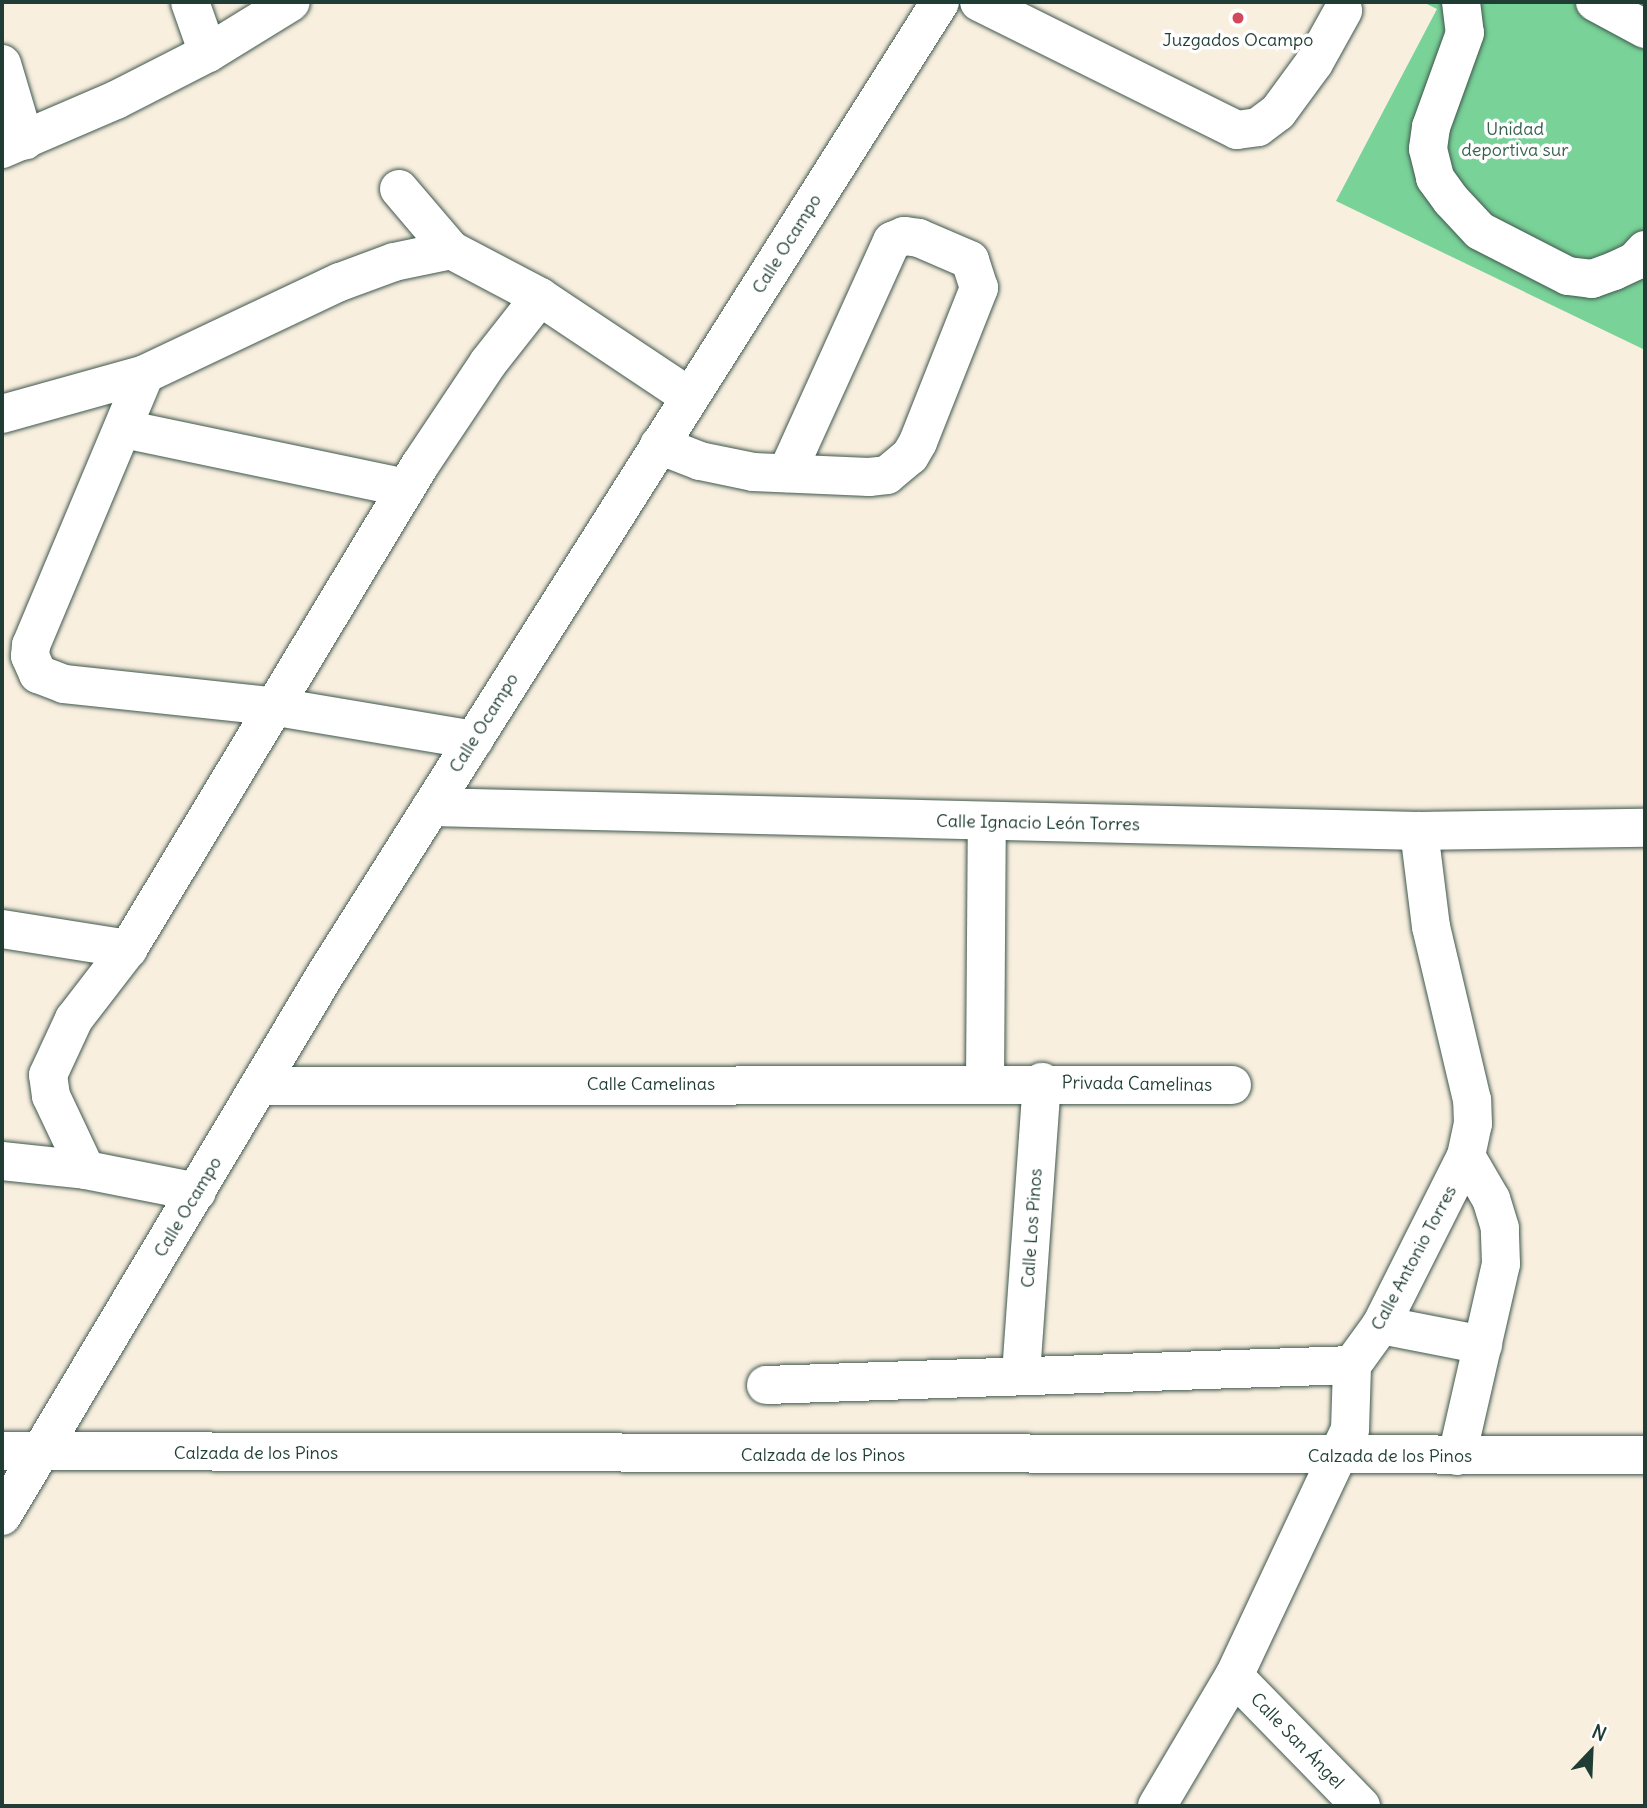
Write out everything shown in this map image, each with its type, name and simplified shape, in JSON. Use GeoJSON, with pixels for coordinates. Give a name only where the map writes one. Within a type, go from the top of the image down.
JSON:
{"type":"FeatureCollection","features":[{"type":"Feature","properties":{"kind":"street"},"geometry":{"type":"LineString","coordinates":[[190,2],[208,53]]}},
{"type":"Feature","properties":{"kind":"street"},"geometry":{"type":"LineString","coordinates":[[2,64],[13,145],[208,53],[291,2]]}},
{"type":"Feature","properties":{"kind":"street","name":"Calle Ocampo"},"geometry":{"type":"LineString","coordinates":[[2,1516],[431,807],[940,2]]}},
{"type":"Feature","properties":{"kind":"street"},"geometry":{"type":"LineString","coordinates":[[979,2],[1237,130],[1258,127],[1278,112],[1314,63],[1343,11]]}},
{"type":"Feature","properties":{"kind":"street"},"geometry":{"type":"LineString","coordinates":[[1461,2],[1465,33],[1431,127],[1428,149],[1435,178],[1451,200],[1480,231],[1568,276],[1592,279],[1635,261],[1645,250]]}},
{"type":"Feature","properties":{"kind":"street"},"geometry":{"type":"LineString","coordinates":[[1595,2],[1645,29]]}},
{"type":"Feature","properties":{"kind":"street"},"geometry":{"type":"LineString","coordinates":[[399,189],[451,250],[540,297],[690,397]]}},
{"type":"Feature","properties":{"kind":"street"},"geometry":{"type":"LineString","coordinates":[[659,445],[700,461],[752,472],[787,474],[869,477],[887,474],[910,456],[979,288],[970,260],[919,238],[904,236],[892,241],[787,474]]}},
{"type":"Feature","properties":{"kind":"street"},"geometry":{"type":"LineString","coordinates":[[2,414],[145,374],[340,282],[394,262],[451,250]]}},
{"type":"Feature","properties":{"kind":"street"},"geometry":{"type":"LineString","coordinates":[[86,1170],[51,1096],[48,1075],[74,1019],[128,949],[271,706],[406,488],[488,363],[540,297]]}},
{"type":"Feature","properties":{"kind":"street"},"geometry":{"type":"LineString","coordinates":[[145,374],[31,645],[34,667],[38,674],[64,684],[271,706],[474,740]]}},
{"type":"Feature","properties":{"kind":"street"},"geometry":{"type":"LineString","coordinates":[[124,429],[406,488]]}},
{"type":"Feature","properties":{"kind":"street","name":"Calle Ignacio León Torres"},"geometry":{"type":"LineString","coordinates":[[431,807],[1419,831],[1645,828]]}},
{"type":"Feature","properties":{"kind":"street"},"geometry":{"type":"LineString","coordinates":[[985,1083],[987,821]]}},
{"type":"Feature","properties":{"kind":"street","name":"Calle Antonio Torres"},"geometry":{"type":"LineString","coordinates":[[1352,1365],[1381,1325],[1465,1156],[1473,1124],[1472,1100],[1431,927],[1419,831]]}},
{"type":"Feature","properties":{"kind":"street"},"geometry":{"type":"LineString","coordinates":[[2,929],[128,949]]}},
{"type":"Feature","properties":{"kind":"street","name":"Calle Camelinas"},"geometry":{"type":"LineString","coordinates":[[260,1086],[1042,1082]]}},
{"type":"Feature","properties":{"kind":"street","name":"Privada Camelinas"},"geometry":{"type":"LineString","coordinates":[[1042,1082],[1232,1085]]}},
{"type":"Feature","properties":{"kind":"street","name":"Calle Los Pinos"},"geometry":{"type":"LineString","coordinates":[[1021,1374],[1042,1082]]}},
{"type":"Feature","properties":{"kind":"street"},"geometry":{"type":"LineString","coordinates":[[1457,1456],[1501,1264],[1500,1228],[1491,1199],[1465,1156]]}},
{"type":"Feature","properties":{"kind":"street"},"geometry":{"type":"LineString","coordinates":[[2,1161],[86,1170],[197,1192]]}},
{"type":"Feature","properties":{"kind":"street"},"geometry":{"type":"LineString","coordinates":[[1381,1325],[1483,1345]]}},
{"type":"Feature","properties":{"kind":"street"},"geometry":{"type":"LineString","coordinates":[[766,1385],[1021,1374],[1352,1365],[1348,1381],[1353,1420],[1234,1676],[1157,1806]]}},
{"type":"Feature","properties":{"kind":"street","name":"Calzada de los Pinos"},"geometry":{"type":"LineString","coordinates":[[2,1451],[1334,1457],[1645,1455]]}},
{"type":"Feature","properties":{"kind":"street","name":"Calle San Ángel"},"geometry":{"type":"LineString","coordinates":[[1234,1676],[1361,1806]]}},
{"type":"Feature","properties":{"kind":"green space","name":"Unidad deportiva sur"},"geometry":{"type":"Polygon","coordinates":[[[1423,2],[1645,2],[1645,350],[1336,201],[1437,9],[1423,2]]]}},
{"type":"Feature","properties":{"kind":"place","name":"Juzgados Ocampo"},"geometry":{"type":"Point","coordinates":[1238,18]}}]}
